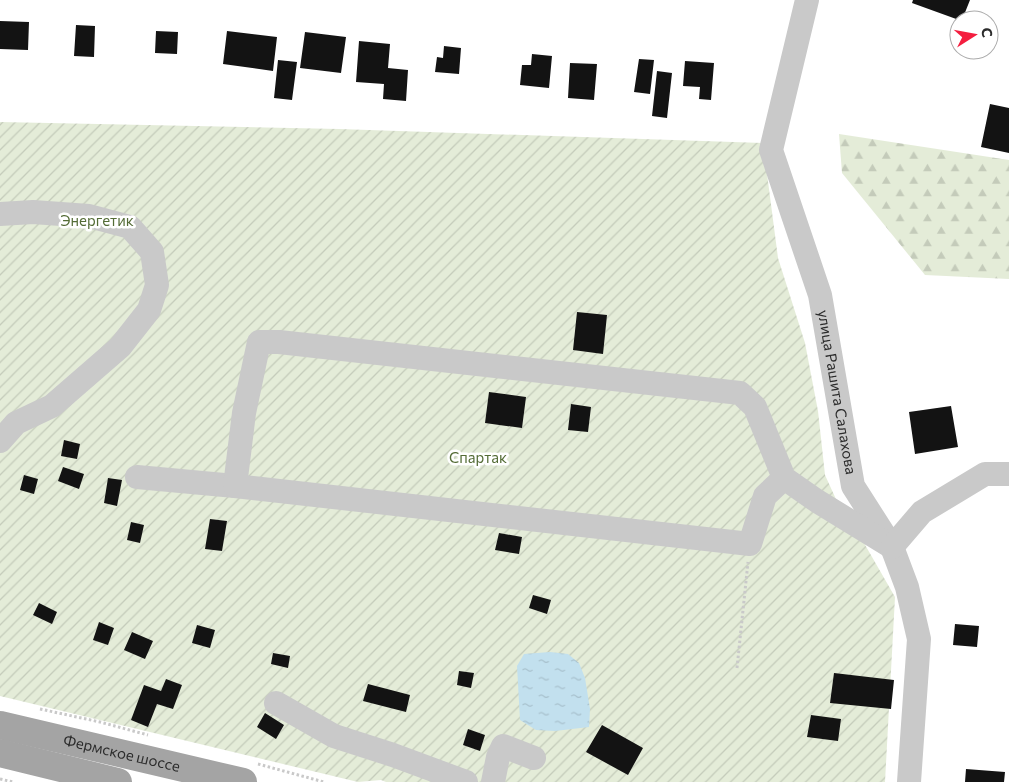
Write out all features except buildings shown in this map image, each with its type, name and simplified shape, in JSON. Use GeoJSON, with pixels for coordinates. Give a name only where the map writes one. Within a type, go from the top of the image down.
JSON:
{"type":"FeatureCollection","features":[{"type":"Feature","properties":{"kind":"main road","name":"Фермское шоссе"},"geometry":{"type":"LineString","coordinates":[[0,725],[243,782]]}},
{"type":"Feature","properties":{"kind":"main road","name":"Фермское шоссе"},"geometry":{"type":"LineString","coordinates":[[0,753],[118,782]]}},
{"type":"Feature","properties":{"kind":"street","name":"улица Рашита Салахова"},"geometry":{"type":"LineString","coordinates":[[807,0],[771,150],[820,295],[853,486],[892,547],[907,587],[919,639],[909,782]]}},
{"type":"Feature","properties":{"kind":"street"},"geometry":{"type":"LineString","coordinates":[[0,214],[33,212],[89,216],[130,227],[152,252],[157,285],[149,310],[120,347],[52,406],[16,423],[0,441]]}},
{"type":"Feature","properties":{"kind":"street"},"geometry":{"type":"LineString","coordinates":[[235,486],[244,413],[259,342],[279,342],[740,393],[755,407],[784,478],[817,502],[892,547],[922,512],[985,474],[1009,474]]}},
{"type":"Feature","properties":{"kind":"street"},"geometry":{"type":"LineString","coordinates":[[137,477],[235,486],[750,544],[765,496],[784,478]]}},
{"type":"Feature","properties":{"kind":"street"},"geometry":{"type":"LineString","coordinates":[[276,703],[334,736],[466,782]]}},
{"type":"Feature","properties":{"kind":"street"},"geometry":{"type":"LineString","coordinates":[[493,782],[498,757],[503,746],[534,758]]}},
{"type":"Feature","properties":{"kind":"path"},"geometry":{"type":"LineString","coordinates":[[737,668],[750,544]]}},
{"type":"Feature","properties":{"kind":"path"},"geometry":{"type":"LineString","coordinates":[[0,778],[13,782]]}},
{"type":"Feature","properties":{"kind":"green space","name":"Спартак"},"geometry":{"type":"Polygon","coordinates":[[[0,122],[339,129],[763,143],[778,258],[805,343],[818,411],[825,475],[840,508],[864,543],[895,597],[885,782],[386,782],[381,780],[358,782],[0,696],[0,122]]]}},
{"type":"Feature","properties":{"kind":"green space"},"geometry":{"type":"Polygon","coordinates":[[[839,134],[1009,160],[1009,279],[925,275],[842,173],[839,134]]]}},
{"type":"Feature","properties":{"kind":"water"},"geometry":{"type":"Polygon","coordinates":[[[550,652],[568,654],[579,663],[585,678],[590,709],[589,727],[555,731],[536,730],[520,720],[517,666],[524,654],[550,652]]]}},
{"type":"Feature","properties":{"kind":"park label","name":"Энергетик"},"geometry":{"type":"Point","coordinates":[97,221]}}]}
